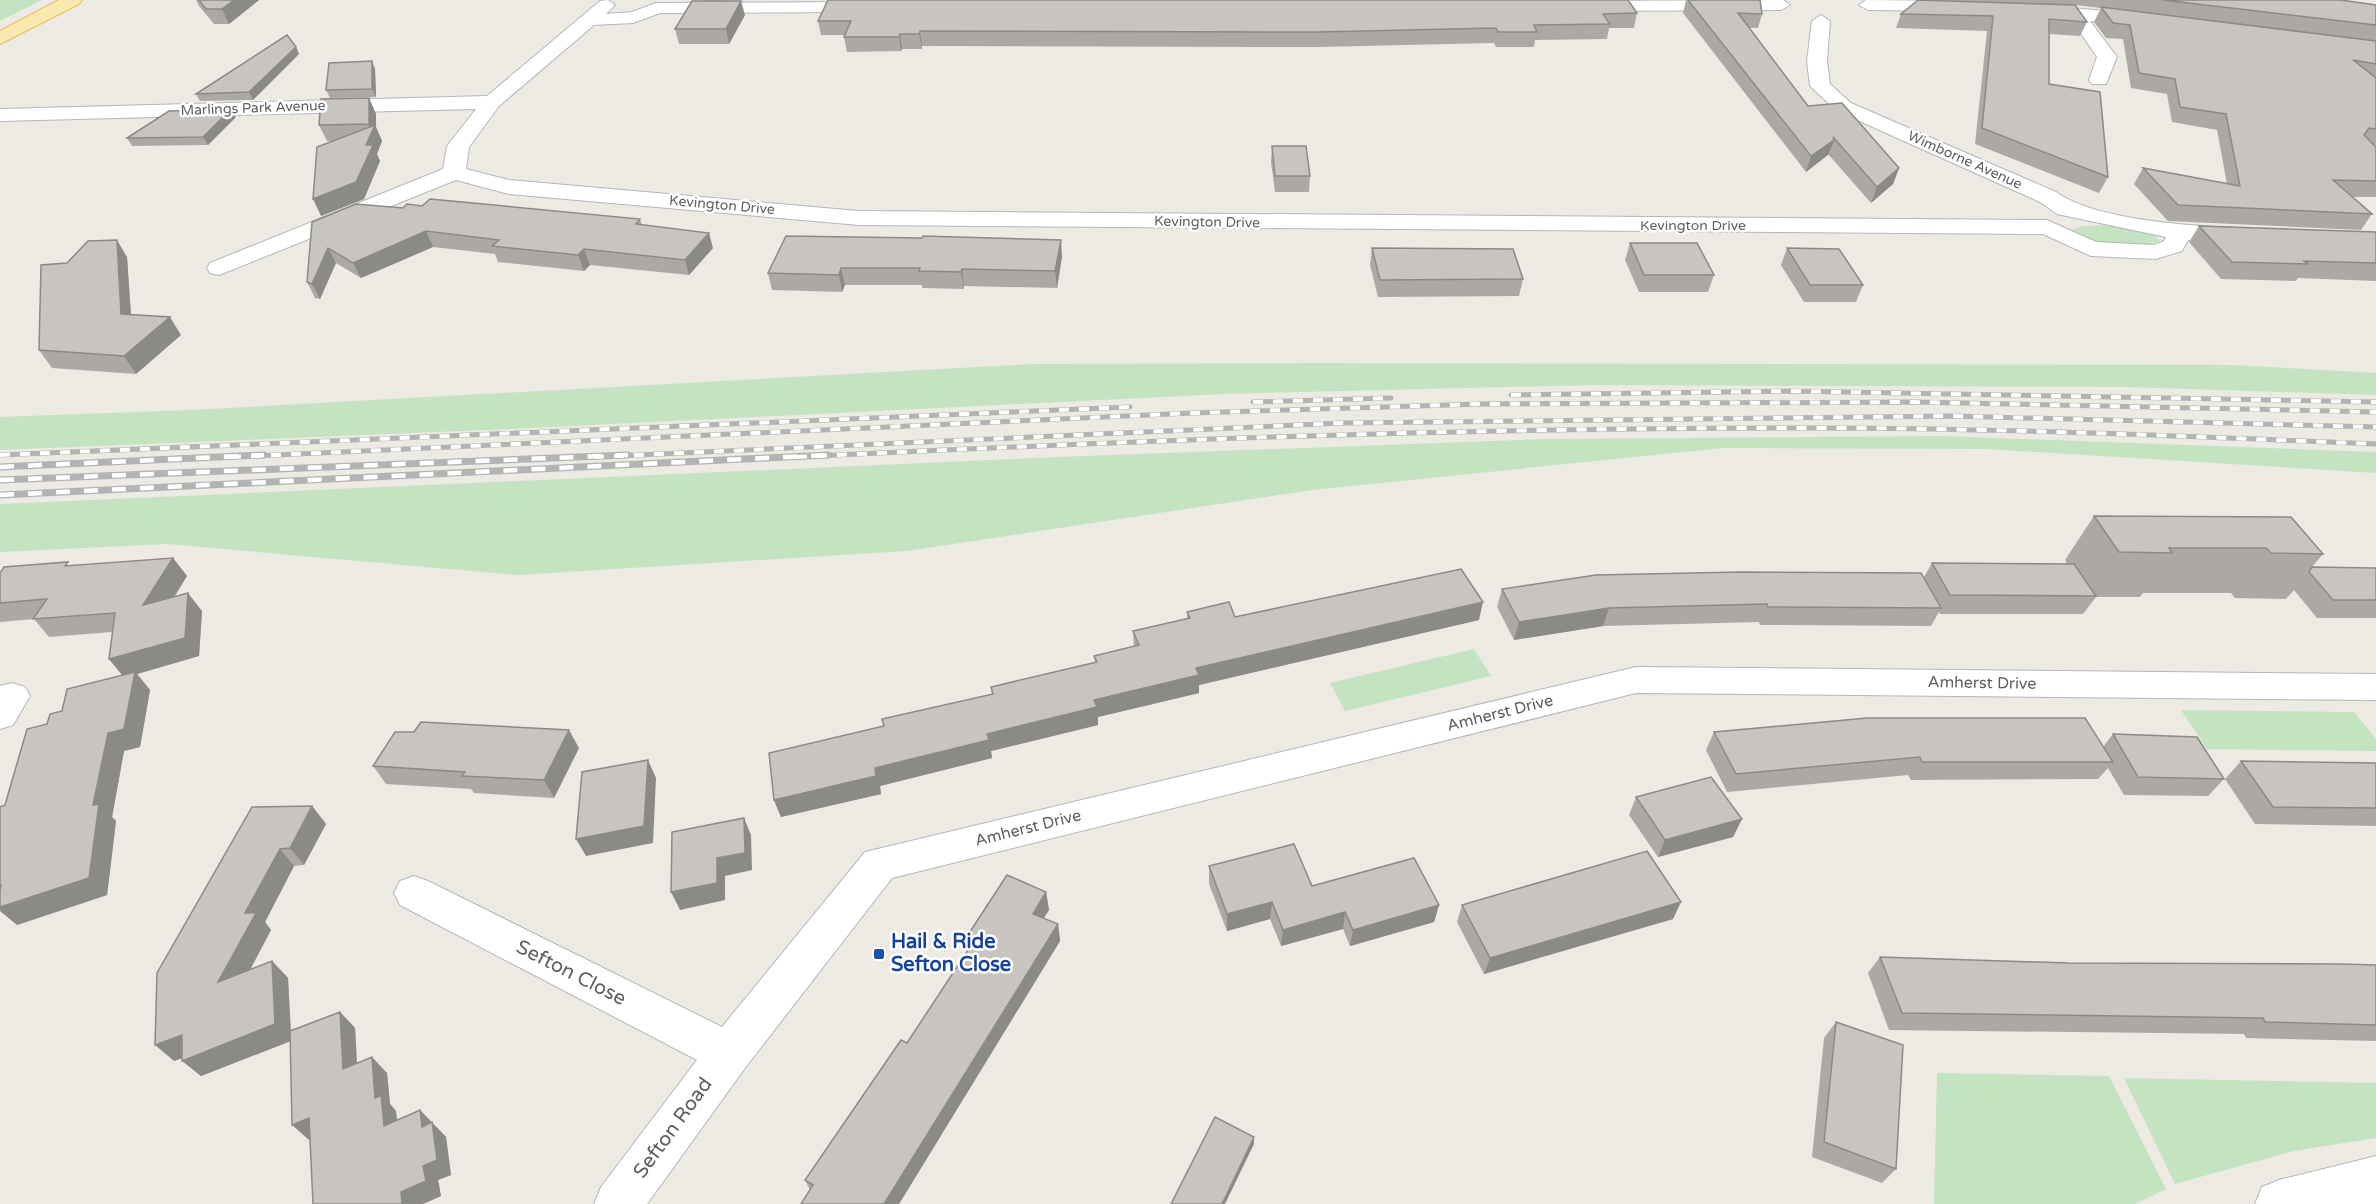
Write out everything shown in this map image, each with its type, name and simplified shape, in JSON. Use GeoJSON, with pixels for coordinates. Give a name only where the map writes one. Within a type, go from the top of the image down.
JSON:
{"type":"FeatureCollection","features":[{"type":"Feature","properties":{"kind":"main road"},"geometry":{"type":"LineString","coordinates":[[0,38],[73,0]]}},
{"type":"Feature","properties":{"kind":"street"},"geometry":{"type":"LineString","coordinates":[[219,268],[454,173],[458,146],[492,102],[612,0]]}},
{"type":"Feature","properties":{"kind":"street"},"geometry":{"type":"LineString","coordinates":[[591,19],[618,20],[635,17],[658,4],[884,7]]}},
{"type":"Feature","properties":{"kind":"street"},"geometry":{"type":"LineString","coordinates":[[1566,6],[1803,13]]}},
{"type":"Feature","properties":{"kind":"street"},"geometry":{"type":"LineString","coordinates":[[1864,8],[1972,7]]}},
{"type":"Feature","properties":{"kind":"street"},"geometry":{"type":"LineString","coordinates":[[2018,9],[2075,12],[2156,21]]}},
{"type":"Feature","properties":{"kind":"street"},"geometry":{"type":"LineString","coordinates":[[2075,12],[2107,57],[2099,80]]}},
{"type":"Feature","properties":{"kind":"street","name":"Wimborne Avenue"},"geometry":{"type":"LineString","coordinates":[[1803,13],[1817,61],[1820,86],[1844,107],[2048,197],[2065,209],[2180,233]]}},
{"type":"Feature","properties":{"kind":"street","name":"Marlings Park Avenue"},"geometry":{"type":"LineString","coordinates":[[0,115],[492,102]]}},
{"type":"Feature","properties":{"kind":"street","name":"Kevington Drive"},"geometry":{"type":"LineString","coordinates":[[454,173],[509,186],[859,218],[1441,225],[2047,227],[2091,249],[2156,252],[2173,246],[2180,233]]}},
{"type":"Feature","properties":{"kind":"street"},"geometry":{"type":"LineString","coordinates":[[2047,227],[2065,209]]}},
{"type":"Feature","properties":{"kind":"street"},"geometry":{"type":"LineString","coordinates":[[2180,233],[2261,236]]}},
{"type":"Feature","properties":{"kind":"street","name":"Amherst Drive"},"geometry":{"type":"LineString","coordinates":[[729,1053],[879,864],[1636,680],[2376,687]]}},
{"type":"Feature","properties":{"kind":"street","name":"Sefton Close"},"geometry":{"type":"LineString","coordinates":[[414,893],[729,1053]]}},
{"type":"Feature","properties":{"kind":"street","name":"Sefton Road"},"geometry":{"type":"LineString","coordinates":[[618,1204],[729,1053]]}},
{"type":"Feature","properties":{"kind":"street"},"geometry":{"type":"LineString","coordinates":[[2279,1204],[2376,1180]]}},
{"type":"Feature","properties":{"kind":"green space"},"geometry":{"type":"Polygon","coordinates":[[[0,0],[42,0],[0,21],[0,0]]]}},
{"type":"Feature","properties":{"kind":"green space"},"geometry":{"type":"Polygon","coordinates":[[[2083,226],[2134,227],[2144,230],[2160,241],[2139,246],[2101,244],[2089,241],[2072,230],[2083,226]]]}},
{"type":"Feature","properties":{"kind":"green space"},"geometry":{"type":"Polygon","coordinates":[[[1034,364],[2235,365],[2376,373],[2376,395],[2126,387],[1591,385],[1224,394],[510,429],[0,450],[0,417],[190,410],[1034,364]]]}},
{"type":"Feature","properties":{"kind":"green space"},"geometry":{"type":"Polygon","coordinates":[[[1941,436],[2376,452],[2376,473],[1987,449],[1723,448],[1312,490],[907,551],[517,575],[168,544],[0,552],[0,504],[1058,457],[1547,439],[1941,436]]]}},
{"type":"Feature","properties":{"kind":"green space"},"geometry":{"type":"Polygon","coordinates":[[[1474,649],[1491,676],[1345,711],[1330,683],[1474,649]]]}},
{"type":"Feature","properties":{"kind":"green space"},"geometry":{"type":"Polygon","coordinates":[[[2181,710],[2354,712],[2376,739],[2376,751],[2207,749],[2181,710]]]}},
{"type":"Feature","properties":{"kind":"green space"},"geometry":{"type":"Polygon","coordinates":[[[1937,1073],[2109,1076],[2166,1189],[2135,1204],[1934,1204],[1937,1073]]]}},
{"type":"Feature","properties":{"kind":"green space"},"geometry":{"type":"Polygon","coordinates":[[[2124,1078],[2376,1083],[2376,1138],[2293,1151],[2175,1184],[2124,1078]]]}},
{"type":"Feature","properties":{"kind":"building"},"geometry":{"type":"Polygon","coordinates":[[[199,0],[234,0],[222,9],[206,9],[199,0]]]}},
{"type":"Feature","properties":{"kind":"building"},"geometry":{"type":"Polygon","coordinates":[[[828,0],[1628,0],[1637,13],[1603,14],[1610,24],[1534,25],[1537,32],[1498,32],[1496,28],[1319,32],[920,31],[919,34],[900,34],[899,37],[844,37],[851,21],[818,21],[828,0]]]}},
{"type":"Feature","properties":{"kind":"building"},"geometry":{"type":"Polygon","coordinates":[[[1688,0],[1760,0],[1762,14],[1738,13],[1808,106],[1842,103],[1899,168],[1877,187],[1833,137],[1834,140],[1811,156],[1688,0]]]}},
{"type":"Feature","properties":{"kind":"building"},"geometry":{"type":"Polygon","coordinates":[[[1918,0],[2075,5],[2087,22],[2049,19],[2049,84],[2100,92],[2108,177],[1982,128],[1993,16],[1901,14],[1918,0]]]}},
{"type":"Feature","properties":{"kind":"building"},"geometry":{"type":"Polygon","coordinates":[[[2163,0],[2341,0],[2376,5],[2376,25],[2163,0]]]}},
{"type":"Feature","properties":{"kind":"building"},"geometry":{"type":"Polygon","coordinates":[[[692,1],[741,1],[726,29],[675,29],[692,1]]]}},
{"type":"Feature","properties":{"kind":"building"},"geometry":{"type":"Polygon","coordinates":[[[2101,7],[2376,41],[2376,64],[2353,60],[2376,78],[2376,129],[2369,128],[2364,135],[2376,147],[2376,181],[2333,180],[2372,214],[2178,205],[2143,168],[2240,186],[2226,114],[2180,107],[2175,79],[2139,73],[2130,25],[2113,23],[2101,7]]]}},
{"type":"Feature","properties":{"kind":"building"},"geometry":{"type":"Polygon","coordinates":[[[287,35],[296,47],[249,92],[196,94],[287,35]]]}},
{"type":"Feature","properties":{"kind":"building"},"geometry":{"type":"Polygon","coordinates":[[[372,61],[372,89],[326,90],[329,63],[372,61]]]}},
{"type":"Feature","properties":{"kind":"building"},"geometry":{"type":"Polygon","coordinates":[[[369,98],[369,124],[319,125],[321,99],[369,98]]]}},
{"type":"Feature","properties":{"kind":"building"},"geometry":{"type":"Polygon","coordinates":[[[231,109],[203,137],[127,138],[169,111],[231,109]]]}},
{"type":"Feature","properties":{"kind":"building"},"geometry":{"type":"Polygon","coordinates":[[[375,125],[366,145],[373,145],[356,182],[313,199],[317,147],[375,125]]]}},
{"type":"Feature","properties":{"kind":"building"},"geometry":{"type":"Polygon","coordinates":[[[1272,146],[1306,146],[1310,176],[1275,176],[1272,146]]]}},
{"type":"Feature","properties":{"kind":"building"},"geometry":{"type":"Polygon","coordinates":[[[430,199],[640,219],[636,224],[709,233],[685,260],[584,249],[578,255],[492,246],[499,240],[426,231],[353,263],[328,248],[312,284],[307,282],[312,222],[356,204],[403,208],[407,204],[422,206],[430,199]]]}},
{"type":"Feature","properties":{"kind":"building"},"geometry":{"type":"Polygon","coordinates":[[[2199,226],[2376,232],[2376,263],[2232,262],[2199,226]]]}},
{"type":"Feature","properties":{"kind":"building"},"geometry":{"type":"Polygon","coordinates":[[[786,236],[922,238],[923,236],[1061,240],[1055,271],[962,269],[961,272],[919,271],[920,268],[841,268],[839,275],[768,273],[786,236]]]}},
{"type":"Feature","properties":{"kind":"building"},"geometry":{"type":"Polygon","coordinates":[[[117,240],[121,314],[170,317],[124,356],[39,350],[41,265],[67,263],[88,241],[117,240]]]}},
{"type":"Feature","properties":{"kind":"building"},"geometry":{"type":"Polygon","coordinates":[[[1630,243],[1697,243],[1714,275],[1644,275],[1630,243]]]}},
{"type":"Feature","properties":{"kind":"building"},"geometry":{"type":"Polygon","coordinates":[[[1372,248],[1513,249],[1523,279],[1380,280],[1372,248]]]}},
{"type":"Feature","properties":{"kind":"building"},"geometry":{"type":"Polygon","coordinates":[[[1787,248],[1839,249],[1863,285],[1810,285],[1787,248]]]}},
{"type":"Feature","properties":{"kind":"building"},"geometry":{"type":"Polygon","coordinates":[[[2094,516],[2291,517],[2323,554],[2271,553],[2266,548],[2169,548],[2172,553],[2119,552],[2094,516]]]}},
{"type":"Feature","properties":{"kind":"building"},"geometry":{"type":"Polygon","coordinates":[[[173,558],[143,605],[188,593],[185,638],[109,659],[115,613],[33,619],[47,599],[0,603],[0,573],[4,567],[68,562],[65,566],[173,558]]]}},
{"type":"Feature","properties":{"kind":"building"},"geometry":{"type":"Polygon","coordinates":[[[1932,563],[2074,564],[2096,596],[1950,595],[1932,563]]]}},
{"type":"Feature","properties":{"kind":"building"},"geometry":{"type":"Polygon","coordinates":[[[2312,567],[2376,568],[2376,600],[2333,600],[2309,572],[2312,567]]]}},
{"type":"Feature","properties":{"kind":"building"},"geometry":{"type":"Polygon","coordinates":[[[1461,569],[1483,602],[1196,668],[1199,675],[1094,700],[1097,707],[987,734],[989,740],[875,768],[876,776],[774,800],[769,753],[884,726],[882,719],[993,694],[991,687],[1097,662],[1094,656],[1139,645],[1133,631],[1190,618],[1187,612],[1229,602],[1235,617],[1461,569]]]}},
{"type":"Feature","properties":{"kind":"building"},"geometry":{"type":"Polygon","coordinates":[[[1740,572],[1921,573],[1941,608],[1768,607],[1767,604],[1609,608],[1519,622],[1502,589],[1596,575],[1740,572]]]}},
{"type":"Feature","properties":{"kind":"building"},"geometry":{"type":"Polygon","coordinates":[[[135,672],[124,729],[108,733],[93,805],[99,804],[89,878],[0,907],[0,807],[5,805],[27,729],[47,724],[50,714],[62,711],[67,689],[135,672]]]}},
{"type":"Feature","properties":{"kind":"building"},"geometry":{"type":"Polygon","coordinates":[[[1867,718],[2085,718],[2113,762],[1922,762],[1920,757],[1736,774],[1714,732],[1867,718]]]}},
{"type":"Feature","properties":{"kind":"building"},"geometry":{"type":"Polygon","coordinates":[[[421,722],[569,730],[544,780],[462,776],[465,772],[373,766],[395,732],[414,732],[421,722]]]}},
{"type":"Feature","properties":{"kind":"building"},"geometry":{"type":"Polygon","coordinates":[[[2113,734],[2197,737],[2224,779],[2138,777],[2113,734]]]}},
{"type":"Feature","properties":{"kind":"building"},"geometry":{"type":"Polygon","coordinates":[[[648,760],[644,826],[576,839],[582,772],[648,760]]]}},
{"type":"Feature","properties":{"kind":"building"},"geometry":{"type":"Polygon","coordinates":[[[2241,761],[2376,763],[2376,808],[2273,807],[2241,761]]]}},
{"type":"Feature","properties":{"kind":"building"},"geometry":{"type":"Polygon","coordinates":[[[1711,777],[1742,819],[1665,840],[1636,797],[1711,777]]]}},
{"type":"Feature","properties":{"kind":"building"},"geometry":{"type":"Polygon","coordinates":[[[312,806],[290,848],[280,849],[245,913],[256,913],[218,982],[272,961],[275,1024],[182,1061],[182,1035],[155,1045],[157,973],[252,807],[312,806]]]}},
{"type":"Feature","properties":{"kind":"building"},"geometry":{"type":"Polygon","coordinates":[[[744,818],[745,853],[717,858],[717,883],[671,892],[672,832],[744,818]]]}},
{"type":"Feature","properties":{"kind":"building"},"geometry":{"type":"Polygon","coordinates":[[[1294,844],[1312,886],[1414,858],[1439,905],[1353,930],[1345,912],[1283,930],[1272,902],[1227,914],[1209,866],[1294,844]]]}},
{"type":"Feature","properties":{"kind":"building"},"geometry":{"type":"Polygon","coordinates":[[[1647,851],[1681,902],[1490,958],[1462,905],[1647,851]]]}},
{"type":"Feature","properties":{"kind":"building"},"geometry":{"type":"Polygon","coordinates":[[[1007,875],[1046,892],[1033,914],[1058,924],[884,1204],[801,1204],[813,1185],[805,1180],[901,1040],[907,1043],[972,944],[964,941],[1007,875]]]}},
{"type":"Feature","properties":{"kind":"building"},"geometry":{"type":"Polygon","coordinates":[[[1880,957],[2068,963],[2376,965],[2376,1025],[2265,1022],[2263,1018],[1902,1013],[1880,957]]]}},
{"type":"Feature","properties":{"kind":"building"},"geometry":{"type":"Polygon","coordinates":[[[340,1012],[343,1069],[372,1057],[375,1098],[381,1095],[384,1126],[420,1110],[422,1127],[432,1122],[437,1160],[423,1166],[426,1181],[401,1192],[402,1204],[313,1204],[309,1118],[292,1125],[290,1031],[340,1012]]]}},
{"type":"Feature","properties":{"kind":"building"},"geometry":{"type":"Polygon","coordinates":[[[1836,1022],[1903,1045],[1896,1169],[1824,1142],[1836,1022]]]}},
{"type":"Feature","properties":{"kind":"building"},"geometry":{"type":"Polygon","coordinates":[[[1215,1117],[1254,1137],[1222,1204],[1171,1204],[1215,1117]]]}},
{"type":"Feature","properties":{"kind":"railway"},"geometry":{"type":"LineString","coordinates":[[1511,395],[1789,391],[2376,402]]}},
{"type":"Feature","properties":{"kind":"railway"},"geometry":{"type":"LineString","coordinates":[[1253,402],[1391,398]]}},
{"type":"Feature","properties":{"kind":"railway"},"geometry":{"type":"LineString","coordinates":[[231,457],[1192,413],[1481,404],[1914,402],[2376,412]]}},
{"type":"Feature","properties":{"kind":"railway"},"geometry":{"type":"LineString","coordinates":[[0,455],[1130,407]]}},
{"type":"Feature","properties":{"kind":"railway"},"geometry":{"type":"LineString","coordinates":[[594,457],[1341,423],[1952,416],[2376,427]]}},
{"type":"Feature","properties":{"kind":"railway"},"geometry":{"type":"LineString","coordinates":[[797,457],[1289,436],[1535,430],[1856,428],[2153,435],[2376,444]]}},
{"type":"Feature","properties":{"kind":"railway"},"geometry":{"type":"LineString","coordinates":[[0,467],[264,455]]}},
{"type":"Feature","properties":{"kind":"railway"},"geometry":{"type":"LineString","coordinates":[[0,480],[628,455]]}},
{"type":"Feature","properties":{"kind":"railway"},"geometry":{"type":"LineString","coordinates":[[0,495],[828,455]]}},
{"type":"Feature","properties":{"kind":"place","name":"Hail & Ride Sefton Close"},"geometry":{"type":"Point","coordinates":[879,954]}}]}
